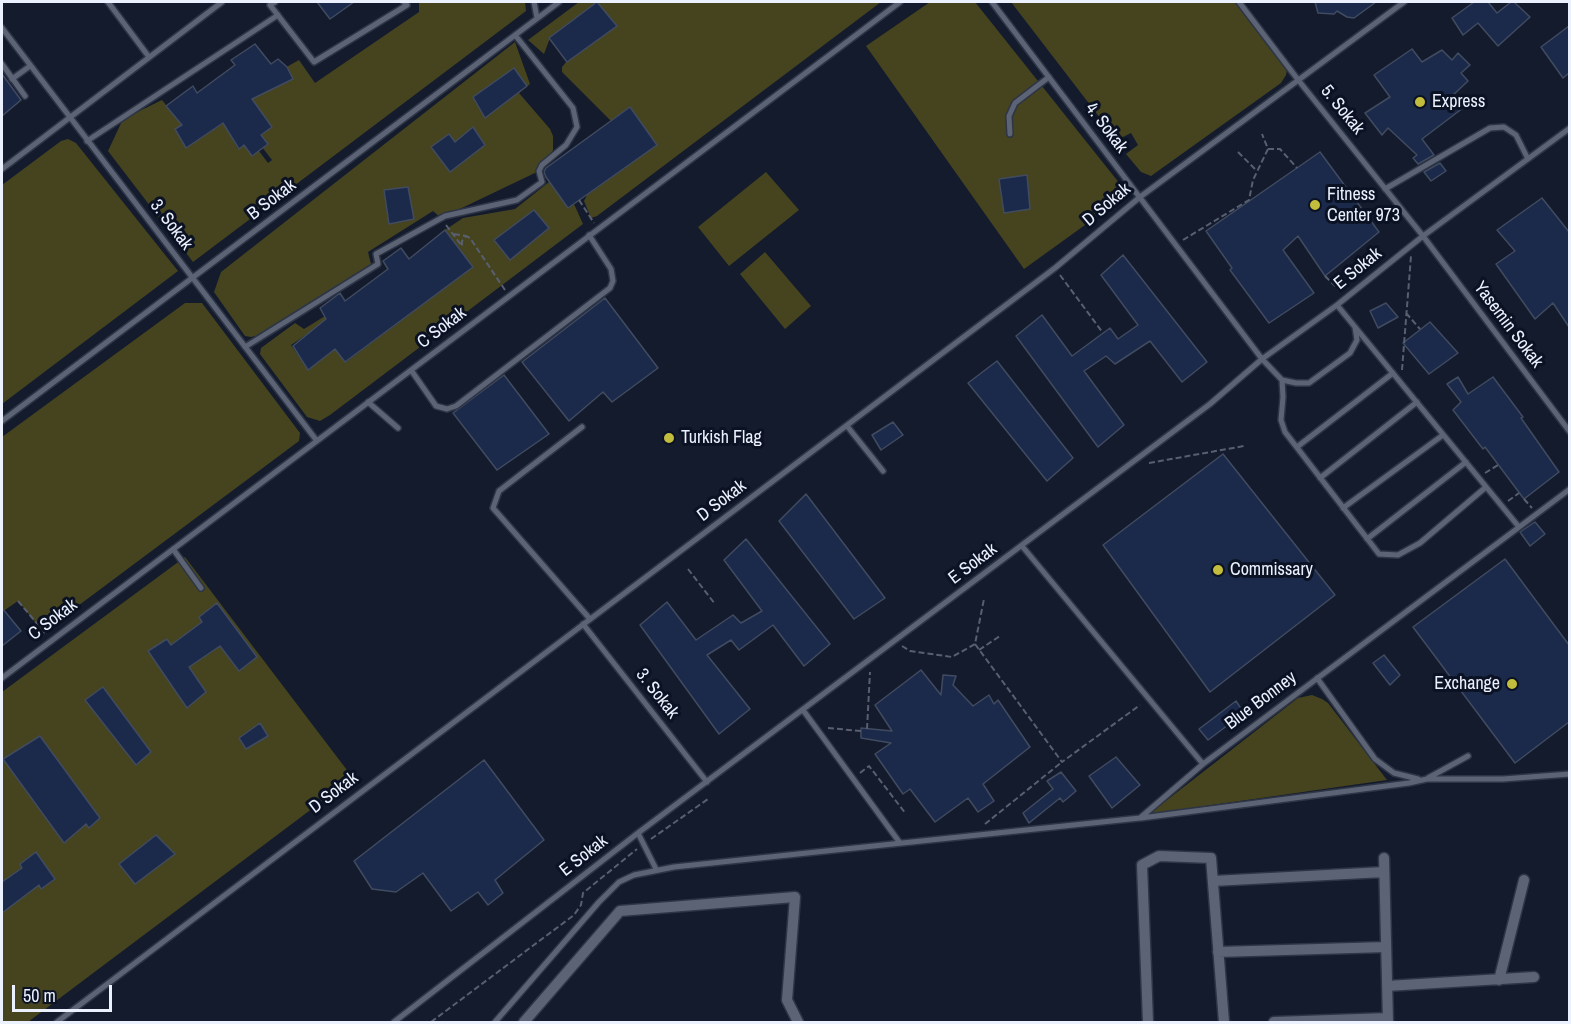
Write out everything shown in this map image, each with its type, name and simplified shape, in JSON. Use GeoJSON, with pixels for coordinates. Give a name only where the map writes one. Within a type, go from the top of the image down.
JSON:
{"type":"FeatureCollection","features":[{"type":"Feature","properties":{"kind":"street"},"geometry":{"type":"LineString","coordinates":[[1148,1023],[1142,865],[1159,856],[1211,858],[1224,1023]]}},
{"type":"Feature","properties":{"kind":"street"},"geometry":{"type":"LineString","coordinates":[[1274,1023],[1388,1020],[1384,858]]}},
{"type":"Feature","properties":{"kind":"street"},"geometry":{"type":"LineString","coordinates":[[1213,881],[1384,872]]}},
{"type":"Feature","properties":{"kind":"street"},"geometry":{"type":"LineString","coordinates":[[1499,980],[1524,880]]}},
{"type":"Feature","properties":{"kind":"street"},"geometry":{"type":"LineString","coordinates":[[524,1023],[620,911],[795,897],[787,1000],[798,1023]]}},
{"type":"Feature","properties":{"kind":"street"},"geometry":{"type":"LineString","coordinates":[[1218,952],[1386,947]]}},
{"type":"Feature","properties":{"kind":"street"},"geometry":{"type":"LineString","coordinates":[[1387,986],[1534,977]]}},
{"type":"Feature","properties":{"kind":"lane"},"geometry":{"type":"LineString","coordinates":[[108,2],[149,57]]}},
{"type":"Feature","properties":{"kind":"lane"},"geometry":{"type":"LineString","coordinates":[[2,169],[222,2]]}},
{"type":"Feature","properties":{"kind":"lane"},"geometry":{"type":"LineString","coordinates":[[275,2],[270,5],[314,63],[407,5],[404,2]]}},
{"type":"Feature","properties":{"kind":"lane"},"geometry":{"type":"LineString","coordinates":[[534,2],[537,18]]}},
{"type":"Feature","properties":{"kind":"lane","name":"B Sokak"},"geometry":{"type":"LineString","coordinates":[[2,421],[559,2]]}},
{"type":"Feature","properties":{"kind":"lane","name":"C Sokak"},"geometry":{"type":"LineString","coordinates":[[2,678],[900,2]]}},
{"type":"Feature","properties":{"kind":"lane","name":"4. Sokak"},"geometry":{"type":"LineString","coordinates":[[992,2],[1262,359],[1282,380]]}},
{"type":"Feature","properties":{"kind":"lane","name":"5. Sokak"},"geometry":{"type":"LineString","coordinates":[[1239,2],[1423,236]]}},
{"type":"Feature","properties":{"kind":"lane","name":"D Sokak"},"geometry":{"type":"LineString","coordinates":[[57,1023],[1055,268],[1140,197],[1404,2]]}},
{"type":"Feature","properties":{"kind":"lane"},"geometry":{"type":"LineString","coordinates":[[87,141],[278,15]]}},
{"type":"Feature","properties":{"kind":"lane","name":"3. Sokak"},"geometry":{"type":"LineString","coordinates":[[2,28],[316,441]]}},
{"type":"Feature","properties":{"kind":"lane"},"geometry":{"type":"LineString","coordinates":[[245,347],[378,264],[376,254],[441,218],[517,200],[542,182],[539,171],[542,165],[566,145],[577,126],[573,108],[515,35]]}},
{"type":"Feature","properties":{"kind":"lane"},"geometry":{"type":"LineString","coordinates":[[2,64],[25,96]]}},
{"type":"Feature","properties":{"kind":"lane"},"geometry":{"type":"LineString","coordinates":[[12,79],[30,66]]}},
{"type":"Feature","properties":{"kind":"lane"},"geometry":{"type":"LineString","coordinates":[[1010,134],[1009,116],[1015,103],[1049,77]]}},
{"type":"Feature","properties":{"kind":"lane"},"geometry":{"type":"LineString","coordinates":[[1385,189],[1490,128],[1504,127],[1516,135],[1528,159]]}},
{"type":"Feature","properties":{"kind":"lane","name":"E Sokak"},"geometry":{"type":"LineString","coordinates":[[394,1023],[638,833],[1134,462],[1210,404],[1262,359],[1337,305],[1423,236],[1569,128]]}},
{"type":"Feature","properties":{"kind":"lane"},"geometry":{"type":"LineString","coordinates":[[411,370],[436,406],[447,409],[456,406],[610,288],[613,281],[611,269],[589,235]]}},
{"type":"Feature","properties":{"kind":"lane","name":"Yasemin Sokak"},"geometry":{"type":"LineString","coordinates":[[1423,236],[1569,432]]}},
{"type":"Feature","properties":{"kind":"lane"},"geometry":{"type":"LineString","coordinates":[[1337,305],[1518,527]]}},
{"type":"Feature","properties":{"kind":"lane"},"geometry":{"type":"LineString","coordinates":[[1355,326],[1357,340],[1350,353],[1309,383],[1296,384],[1282,380],[1281,420],[1285,432],[1379,554],[1398,555],[1420,543],[1486,487]]}},
{"type":"Feature","properties":{"kind":"lane"},"geometry":{"type":"LineString","coordinates":[[1297,447],[1394,373]]}},
{"type":"Feature","properties":{"kind":"lane"},"geometry":{"type":"LineString","coordinates":[[368,402],[398,428]]}},
{"type":"Feature","properties":{"kind":"lane"},"geometry":{"type":"LineString","coordinates":[[1320,478],[1416,402]]}},
{"type":"Feature","properties":{"kind":"lane"},"geometry":{"type":"LineString","coordinates":[[847,426],[883,471]]}},
{"type":"Feature","properties":{"kind":"lane"},"geometry":{"type":"LineString","coordinates":[[582,427],[499,491],[493,508],[590,619]]}},
{"type":"Feature","properties":{"kind":"lane"},"geometry":{"type":"LineString","coordinates":[[1343,508],[1443,435]]}},
{"type":"Feature","properties":{"kind":"lane"},"geometry":{"type":"LineString","coordinates":[[1368,539],[1466,462]]}},
{"type":"Feature","properties":{"kind":"lane","name":"Blue Bonney"},"geometry":{"type":"LineString","coordinates":[[1140,818],[1203,764],[1567,491]]}},
{"type":"Feature","properties":{"kind":"lane"},"geometry":{"type":"LineString","coordinates":[[1022,546],[1203,764]]}},
{"type":"Feature","properties":{"kind":"lane"},"geometry":{"type":"LineString","coordinates":[[173,549],[201,588]]}},
{"type":"Feature","properties":{"kind":"lane","name":"3. Sokak"},"geometry":{"type":"LineString","coordinates":[[583,624],[707,782]]}},
{"type":"Feature","properties":{"kind":"lane"},"geometry":{"type":"LineString","coordinates":[[1317,678],[1375,759],[1394,773],[1413,778],[1503,779],[1569,774]]}},
{"type":"Feature","properties":{"kind":"lane"},"geometry":{"type":"LineString","coordinates":[[803,710],[900,843]]}},
{"type":"Feature","properties":{"kind":"lane"},"geometry":{"type":"LineString","coordinates":[[495,1023],[599,902],[619,882],[634,875],[656,869],[1140,818],[1397,784],[1427,778],[1468,756]]}},
{"type":"Feature","properties":{"kind":"lane"},"geometry":{"type":"LineString","coordinates":[[638,833],[656,869]]}},
{"type":"Feature","properties":{"kind":"path"},"geometry":{"type":"LineString","coordinates":[[1175,244],[1249,200],[1253,180],[1268,149],[1262,134]]}},
{"type":"Feature","properties":{"kind":"path"},"geometry":{"type":"LineString","coordinates":[[1268,149],[1280,149],[1297,168]]}},
{"type":"Feature","properties":{"kind":"path"},"geometry":{"type":"LineString","coordinates":[[1238,152],[1257,171]]}},
{"type":"Feature","properties":{"kind":"path"},"geometry":{"type":"LineString","coordinates":[[579,200],[598,229]]}},
{"type":"Feature","properties":{"kind":"path"},"geometry":{"type":"LineString","coordinates":[[441,218],[462,246],[462,241],[466,236]]}},
{"type":"Feature","properties":{"kind":"path"},"geometry":{"type":"LineString","coordinates":[[453,234],[470,238],[509,296]]}},
{"type":"Feature","properties":{"kind":"path"},"geometry":{"type":"LineString","coordinates":[[1401,383],[1413,244]]}},
{"type":"Feature","properties":{"kind":"path"},"geometry":{"type":"LineString","coordinates":[[1055,268],[1103,333]]}},
{"type":"Feature","properties":{"kind":"path"},"geometry":{"type":"LineString","coordinates":[[1325,276],[1347,297]]}},
{"type":"Feature","properties":{"kind":"path"},"geometry":{"type":"LineString","coordinates":[[1406,313],[1420,330]]}},
{"type":"Feature","properties":{"kind":"path"},"geometry":{"type":"LineString","coordinates":[[1134,462],[1151,463],[1244,446]]}},
{"type":"Feature","properties":{"kind":"path"},"geometry":{"type":"LineString","coordinates":[[1478,477],[1498,465]]}},
{"type":"Feature","properties":{"kind":"path"},"geometry":{"type":"LineString","coordinates":[[688,569],[715,604]]}},
{"type":"Feature","properties":{"kind":"path"},"geometry":{"type":"LineString","coordinates":[[984,599],[975,644],[1062,762]]}},
{"type":"Feature","properties":{"kind":"path"},"geometry":{"type":"LineString","coordinates":[[18,601],[49,639],[48,643]]}},
{"type":"Feature","properties":{"kind":"path"},"geometry":{"type":"LineString","coordinates":[[979,650],[1000,636]]}},
{"type":"Feature","properties":{"kind":"path"},"geometry":{"type":"LineString","coordinates":[[895,641],[910,651],[952,657],[975,644]]}},
{"type":"Feature","properties":{"kind":"path"},"geometry":{"type":"LineString","coordinates":[[867,729],[871,659]]}},
{"type":"Feature","properties":{"kind":"path"},"geometry":{"type":"LineString","coordinates":[[971,836],[1062,762],[1149,698]]}},
{"type":"Feature","properties":{"kind":"path"},"geometry":{"type":"LineString","coordinates":[[816,727],[861,731]]}},
{"type":"Feature","properties":{"kind":"path"},"geometry":{"type":"LineString","coordinates":[[854,779],[869,766],[906,814]]}},
{"type":"Feature","properties":{"kind":"path"},"geometry":{"type":"LineString","coordinates":[[431,1023],[574,915],[581,905],[583,893],[644,844],[708,799]]}},
{"type":"Feature","properties":{"kind":"shaded area"},"geometry":{"type":"Polygon","coordinates":[[[419,2],[525,2],[526,11],[193,262],[108,151],[123,119],[162,100],[182,125],[175,129],[186,148],[234,116],[226,128],[238,149],[244,145],[252,156],[259,151],[268,163],[272,160],[262,147],[268,144],[261,135],[272,127],[233,97],[299,60],[315,83],[419,12],[419,2]]]}},
{"type":"Feature","properties":{"kind":"shaded area"},"geometry":{"type":"Polygon","coordinates":[[[579,2],[881,2],[597,216],[591,218],[584,201],[587,195],[657,145],[630,107],[611,121],[562,72],[562,67],[567,61],[550,38],[544,54],[528,40],[579,2]]]}},
{"type":"Feature","properties":{"kind":"shaded area"},"geometry":{"type":"Polygon","coordinates":[[[930,2],[975,2],[1120,184],[1123,192],[1121,199],[1024,269],[866,46],[930,2]]]}},
{"type":"Feature","properties":{"kind":"shaded area"},"geometry":{"type":"Polygon","coordinates":[[[1011,2],[1236,2],[1287,69],[1286,75],[1281,83],[1151,176],[1141,172],[1126,154],[1138,145],[1131,133],[1117,140],[1011,2]]]}},
{"type":"Feature","properties":{"kind":"shaded area"},"geometry":{"type":"Polygon","coordinates":[[[515,42],[530,84],[519,93],[550,129],[553,136],[553,150],[539,171],[441,218],[433,211],[368,252],[371,264],[259,335],[245,336],[214,292],[221,272],[515,42]]]}},
{"type":"Feature","properties":{"kind":"shaded area"},"geometry":{"type":"Polygon","coordinates":[[[68,139],[76,143],[178,271],[2,404],[2,185],[61,141],[68,139]]]}},
{"type":"Feature","properties":{"kind":"shaded area"},"geometry":{"type":"Polygon","coordinates":[[[766,172],[799,210],[729,266],[698,227],[766,172]]]}},
{"type":"Feature","properties":{"kind":"shaded area"},"geometry":{"type":"Polygon","coordinates":[[[549,182],[568,208],[574,204],[583,224],[330,415],[320,421],[307,417],[260,354],[261,348],[295,323],[304,329],[325,316],[330,325],[312,331],[291,345],[308,370],[335,349],[346,362],[473,267],[445,230],[463,218],[515,209],[549,182]]]}},
{"type":"Feature","properties":{"kind":"shaded area"},"geometry":{"type":"Polygon","coordinates":[[[765,252],[811,306],[785,329],[740,274],[765,252]]]}},
{"type":"Feature","properties":{"kind":"shaded area"},"geometry":{"type":"Polygon","coordinates":[[[185,303],[202,303],[300,433],[299,441],[43,632],[18,601],[2,612],[2,437],[185,303]]]}},
{"type":"Feature","properties":{"kind":"shaded area"},"geometry":{"type":"Polygon","coordinates":[[[185,557],[353,778],[28,1022],[2,1022],[2,692],[185,557]]]}},
{"type":"Feature","properties":{"kind":"shaded area"},"geometry":{"type":"Polygon","coordinates":[[[1312,695],[1328,703],[1387,780],[1149,814],[1298,698],[1312,695]]]}},
{"type":"Feature","properties":{"kind":"building"},"geometry":{"type":"Polygon","coordinates":[[[317,2],[354,2],[330,19],[317,2]]]}},
{"type":"Feature","properties":{"kind":"building"},"geometry":{"type":"Polygon","coordinates":[[[597,2],[617,26],[567,62],[549,38],[597,2]]]}},
{"type":"Feature","properties":{"kind":"building"},"geometry":{"type":"Polygon","coordinates":[[[1315,2],[1376,2],[1354,18],[1337,11],[1334,14],[1318,13],[1315,2]]]}},
{"type":"Feature","properties":{"kind":"building"},"geometry":{"type":"Polygon","coordinates":[[[1474,2],[1488,2],[1497,13],[1514,2],[1530,17],[1498,46],[1478,23],[1463,35],[1452,18],[1474,2]]]}},
{"type":"Feature","properties":{"kind":"building"},"geometry":{"type":"Polygon","coordinates":[[[1569,26],[1569,73],[1563,78],[1541,47],[1569,26]]]}},
{"type":"Feature","properties":{"kind":"building"},"geometry":{"type":"Polygon","coordinates":[[[255,44],[271,64],[278,59],[287,67],[293,79],[252,99],[272,127],[261,135],[268,144],[252,156],[244,145],[239,149],[223,123],[186,148],[175,129],[182,125],[166,106],[193,86],[197,93],[235,65],[231,60],[255,44]]]}},
{"type":"Feature","properties":{"kind":"building","name":"Express"},"geometry":{"type":"Polygon","coordinates":[[[1412,49],[1422,62],[1442,50],[1452,60],[1458,53],[1470,65],[1461,73],[1468,81],[1452,96],[1463,108],[1422,139],[1434,155],[1418,164],[1413,158],[1417,155],[1388,128],[1382,135],[1365,113],[1390,97],[1374,75],[1412,49]]]}},
{"type":"Feature","properties":{"kind":"building"},"geometry":{"type":"Polygon","coordinates":[[[514,68],[527,86],[485,118],[473,97],[514,68]]]}},
{"type":"Feature","properties":{"kind":"building"},"geometry":{"type":"Polygon","coordinates":[[[2,74],[21,100],[2,116],[2,74]]]}},
{"type":"Feature","properties":{"kind":"building"},"geometry":{"type":"Polygon","coordinates":[[[630,107],[657,145],[568,208],[546,177],[544,172],[546,168],[630,107]]]}},
{"type":"Feature","properties":{"kind":"building"},"geometry":{"type":"Polygon","coordinates":[[[473,127],[485,145],[450,172],[431,147],[449,134],[455,142],[473,127]]]}},
{"type":"Feature","properties":{"kind":"building"},"geometry":{"type":"Polygon","coordinates":[[[1320,152],[1379,232],[1325,276],[1298,236],[1283,250],[1314,293],[1269,323],[1230,270],[1232,268],[1206,231],[1320,152]]]}},
{"type":"Feature","properties":{"kind":"building"},"geometry":{"type":"Polygon","coordinates":[[[1440,163],[1446,171],[1431,181],[1424,172],[1440,163]]]}},
{"type":"Feature","properties":{"kind":"building"},"geometry":{"type":"Polygon","coordinates":[[[1027,175],[1030,209],[1004,213],[999,179],[1027,175]]]}},
{"type":"Feature","properties":{"kind":"building"},"geometry":{"type":"Polygon","coordinates":[[[408,187],[414,219],[389,224],[384,190],[408,187]]]}},
{"type":"Feature","properties":{"kind":"building"},"geometry":{"type":"Polygon","coordinates":[[[1542,198],[1569,232],[1569,327],[1553,303],[1535,319],[1496,264],[1515,251],[1497,230],[1542,198]]]}},
{"type":"Feature","properties":{"kind":"building"},"geometry":{"type":"Polygon","coordinates":[[[534,210],[549,228],[510,260],[494,240],[534,210]]]}},
{"type":"Feature","properties":{"kind":"building"},"geometry":{"type":"Polygon","coordinates":[[[445,230],[473,267],[345,362],[335,349],[308,370],[293,346],[326,319],[320,308],[340,293],[345,301],[388,269],[383,261],[401,248],[409,259],[445,230]]]}},
{"type":"Feature","properties":{"kind":"building"},"geometry":{"type":"Polygon","coordinates":[[[1123,255],[1207,362],[1182,382],[1150,341],[1115,364],[1106,356],[1084,371],[1124,425],[1098,447],[1016,336],[1042,315],[1072,356],[1110,328],[1118,339],[1138,325],[1101,275],[1123,255]]]}},
{"type":"Feature","properties":{"kind":"building"},"geometry":{"type":"Polygon","coordinates":[[[605,298],[658,368],[612,402],[603,392],[569,421],[522,362],[605,298]]]}},
{"type":"Feature","properties":{"kind":"building"},"geometry":{"type":"Polygon","coordinates":[[[1386,303],[1398,317],[1378,328],[1370,311],[1386,303]]]}},
{"type":"Feature","properties":{"kind":"building"},"geometry":{"type":"Polygon","coordinates":[[[1430,322],[1458,353],[1429,374],[1403,343],[1430,322]]]}},
{"type":"Feature","properties":{"kind":"building"},"geometry":{"type":"Polygon","coordinates":[[[997,361],[1073,458],[1047,481],[968,383],[997,361]]]}},
{"type":"Feature","properties":{"kind":"building"},"geometry":{"type":"Polygon","coordinates":[[[504,375],[549,434],[497,470],[453,413],[504,375]]]}},
{"type":"Feature","properties":{"kind":"building"},"geometry":{"type":"Polygon","coordinates":[[[1458,377],[1468,394],[1493,377],[1523,417],[1521,418],[1559,472],[1524,499],[1485,447],[1483,449],[1453,410],[1461,402],[1447,384],[1458,377]]]}},
{"type":"Feature","properties":{"kind":"building"},"geometry":{"type":"Polygon","coordinates":[[[893,422],[903,435],[881,450],[872,435],[893,422]]]}},
{"type":"Feature","properties":{"kind":"building","name":"Commissary"},"geometry":{"type":"Polygon","coordinates":[[[1223,454],[1335,595],[1210,692],[1103,545],[1223,454]]]}},
{"type":"Feature","properties":{"kind":"building"},"geometry":{"type":"Polygon","coordinates":[[[806,494],[885,598],[854,619],[779,521],[806,494]]]}},
{"type":"Feature","properties":{"kind":"building"},"geometry":{"type":"Polygon","coordinates":[[[1535,522],[1545,534],[1530,546],[1520,532],[1535,522]]]}},
{"type":"Feature","properties":{"kind":"building"},"geometry":{"type":"Polygon","coordinates":[[[746,539],[830,644],[804,666],[773,625],[739,650],[731,640],[707,655],[750,709],[719,734],[640,625],[667,602],[696,640],[733,615],[741,623],[762,611],[724,560],[746,539]]]}},
{"type":"Feature","properties":{"kind":"building","name":"Exchange"},"geometry":{"type":"Polygon","coordinates":[[[1505,559],[1569,645],[1569,722],[1515,763],[1413,627],[1505,559]]]}},
{"type":"Feature","properties":{"kind":"building"},"geometry":{"type":"Polygon","coordinates":[[[217,603],[257,657],[239,671],[220,646],[189,667],[206,692],[187,708],[148,651],[167,639],[171,645],[202,622],[199,617],[217,603]]]}},
{"type":"Feature","properties":{"kind":"building"},"geometry":{"type":"Polygon","coordinates":[[[2,608],[21,631],[2,646],[2,608]]]}},
{"type":"Feature","properties":{"kind":"building"},"geometry":{"type":"Polygon","coordinates":[[[1384,655],[1400,675],[1390,685],[1373,663],[1384,655]]]}},
{"type":"Feature","properties":{"kind":"building"},"geometry":{"type":"Polygon","coordinates":[[[921,670],[941,695],[943,675],[956,676],[953,685],[973,706],[989,695],[994,704],[998,700],[1030,747],[983,784],[994,801],[978,812],[968,798],[935,822],[910,789],[903,794],[875,754],[891,743],[861,738],[861,728],[892,731],[875,705],[921,670]]]}},
{"type":"Feature","properties":{"kind":"building"},"geometry":{"type":"Polygon","coordinates":[[[103,687],[151,752],[136,765],[85,700],[103,687]]]}},
{"type":"Feature","properties":{"kind":"building"},"geometry":{"type":"Polygon","coordinates":[[[1236,701],[1244,713],[1208,740],[1199,729],[1236,701]]]}},
{"type":"Feature","properties":{"kind":"building"},"geometry":{"type":"Polygon","coordinates":[[[260,723],[268,736],[246,749],[239,738],[260,723]]]}},
{"type":"Feature","properties":{"kind":"building"},"geometry":{"type":"Polygon","coordinates":[[[40,736],[100,818],[89,828],[86,824],[64,843],[3,759],[40,736]]]}},
{"type":"Feature","properties":{"kind":"building"},"geometry":{"type":"Polygon","coordinates":[[[1116,757],[1140,785],[1112,808],[1089,776],[1116,757]]]}},
{"type":"Feature","properties":{"kind":"building"},"geometry":{"type":"Polygon","coordinates":[[[484,760],[544,840],[495,880],[503,893],[488,905],[478,892],[451,911],[423,873],[396,892],[372,889],[354,861],[484,760]]]}},
{"type":"Feature","properties":{"kind":"building"},"geometry":{"type":"Polygon","coordinates":[[[1061,772],[1076,791],[1063,802],[1060,798],[1029,823],[1023,813],[1053,789],[1047,781],[1061,772]]]}},
{"type":"Feature","properties":{"kind":"building"},"geometry":{"type":"Polygon","coordinates":[[[156,835],[175,854],[135,884],[119,864],[156,835]]]}},
{"type":"Feature","properties":{"kind":"building"},"geometry":{"type":"Polygon","coordinates":[[[36,852],[55,879],[41,889],[39,885],[2,913],[2,882],[22,868],[20,864],[36,852]]]}},
{"type":"Feature","properties":{"kind":"place","name":"Express"},"geometry":{"type":"Point","coordinates":[1420,102]}},
{"type":"Feature","properties":{"kind":"place","name":"Fitness Center 973"},"geometry":{"type":"Point","coordinates":[1315,205]}},
{"type":"Feature","properties":{"kind":"place","name":"Turkish Flag"},"geometry":{"type":"Point","coordinates":[669,438]}},
{"type":"Feature","properties":{"kind":"place","name":"Commissary"},"geometry":{"type":"Point","coordinates":[1218,570]}},
{"type":"Feature","properties":{"kind":"place","name":"Exchange"},"geometry":{"type":"Point","coordinates":[1512,684]}}]}
